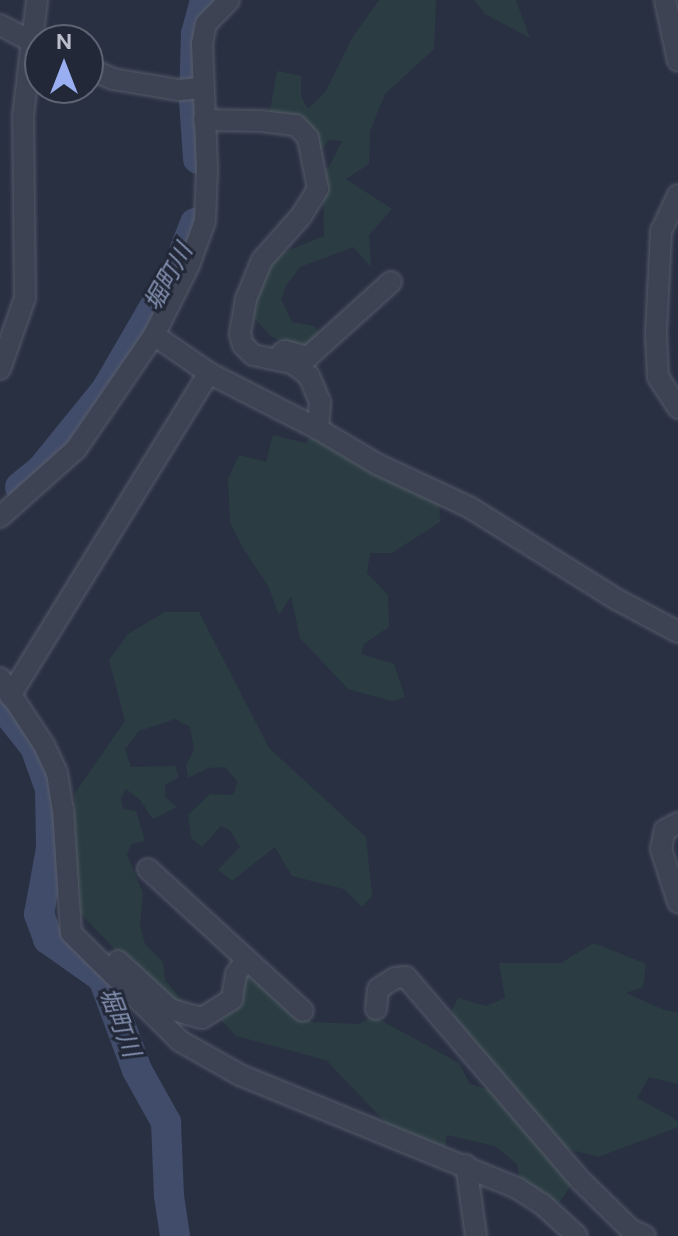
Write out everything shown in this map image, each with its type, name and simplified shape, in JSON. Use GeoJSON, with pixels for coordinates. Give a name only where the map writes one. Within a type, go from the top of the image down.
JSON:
{"type":"FeatureCollection","features":[{"type":"Feature","properties":{"kind":"street"},"geometry":{"type":"LineString","coordinates":[[36,24],[37,0]]}},
{"type":"Feature","properties":{"kind":"street"},"geometry":{"type":"LineString","coordinates":[[0,517],[76,449],[154,335],[189,265],[205,221],[202,88],[206,24],[229,0]]}},
{"type":"Feature","properties":{"kind":"street"},"geometry":{"type":"LineString","coordinates":[[665,0],[678,61]]}},
{"type":"Feature","properties":{"kind":"street"},"geometry":{"type":"LineString","coordinates":[[0,25],[24,38]]}},
{"type":"Feature","properties":{"kind":"street"},"geometry":{"type":"LineString","coordinates":[[104,75],[179,90],[202,88]]}},
{"type":"Feature","properties":{"kind":"street"},"geometry":{"type":"LineString","coordinates":[[0,369],[25,298],[25,104]]}},
{"type":"Feature","properties":{"kind":"street"},"geometry":{"type":"LineString","coordinates":[[204,120],[296,125],[308,138],[318,189],[302,215],[262,260],[246,299],[240,334],[243,345],[253,355],[292,363],[309,376],[320,402],[318,429]]}},
{"type":"Feature","properties":{"kind":"street"},"geometry":{"type":"LineString","coordinates":[[678,195],[661,231],[656,335],[658,377],[678,408]]}},
{"type":"Feature","properties":{"kind":"street"},"geometry":{"type":"LineString","coordinates":[[275,360],[285,351],[308,357],[391,282]]}},
{"type":"Feature","properties":{"kind":"street"},"geometry":{"type":"LineString","coordinates":[[154,335],[209,373],[318,429],[377,464],[469,507],[616,599],[678,632]]}},
{"type":"Feature","properties":{"kind":"street"},"geometry":{"type":"LineString","coordinates":[[209,373],[5,687],[44,745],[57,773],[64,820],[71,933],[180,1041],[240,1075],[466,1165],[542,1204],[577,1236]]}},
{"type":"Feature","properties":{"kind":"street"},"geometry":{"type":"LineString","coordinates":[[678,823],[665,830],[661,849],[678,902]]}},
{"type":"Feature","properties":{"kind":"street"},"geometry":{"type":"LineString","coordinates":[[148,869],[303,1011]]}},
{"type":"Feature","properties":{"kind":"street"},"geometry":{"type":"LineString","coordinates":[[90,952],[101,945],[170,1009],[202,1018],[232,999],[236,974],[245,961]]}},
{"type":"Feature","properties":{"kind":"street"},"geometry":{"type":"LineString","coordinates":[[376,1009],[378,989],[395,978],[406,977],[581,1181],[631,1230],[645,1236]]}},
{"type":"Feature","properties":{"kind":"street"},"geometry":{"type":"LineString","coordinates":[[466,1165],[476,1236]]}},
{"type":"Feature","properties":{"kind":"shaded area"},"geometry":{"type":"Polygon","coordinates":[[[379,0],[436,0],[434,49],[385,94],[370,131],[369,164],[346,179],[392,209],[369,235],[371,267],[353,247],[300,267],[286,286],[281,299],[292,322],[314,326],[322,336],[302,349],[272,337],[254,318],[254,295],[275,256],[324,236],[323,178],[342,141],[329,140],[316,156],[312,135],[269,117],[277,71],[301,76],[301,96],[308,109],[326,91],[352,38],[379,0]]]}},
{"type":"Feature","properties":{"kind":"shaded area"},"geometry":{"type":"Polygon","coordinates":[[[474,0],[516,0],[530,38],[485,14],[474,0]]]}},
{"type":"Feature","properties":{"kind":"shaded area"},"geometry":{"type":"Polygon","coordinates":[[[273,435],[305,443],[312,436],[439,497],[440,522],[392,553],[370,553],[367,573],[388,595],[389,627],[364,644],[361,654],[394,664],[405,697],[392,701],[348,689],[300,638],[291,596],[279,615],[268,586],[243,548],[230,522],[228,479],[239,455],[266,462],[273,435]]]}},
{"type":"Feature","properties":{"kind":"shaded area"},"geometry":{"type":"Polygon","coordinates":[[[165,612],[199,612],[269,748],[366,837],[372,896],[362,907],[344,889],[292,876],[275,847],[232,881],[218,870],[240,847],[230,830],[221,826],[202,847],[191,838],[188,815],[210,794],[233,795],[238,782],[225,767],[208,768],[188,778],[186,765],[194,750],[190,727],[175,719],[139,731],[125,749],[131,767],[175,766],[179,777],[165,785],[165,797],[177,807],[153,819],[140,800],[126,789],[121,798],[123,809],[136,811],[145,841],[131,844],[127,855],[143,893],[140,925],[145,944],[163,962],[165,980],[186,1005],[151,987],[80,913],[74,845],[75,793],[125,721],[109,660],[128,634],[165,612]]]}},
{"type":"Feature","properties":{"kind":"shaded area"},"geometry":{"type":"Polygon","coordinates":[[[594,943],[646,964],[643,987],[626,993],[664,1010],[678,1012],[678,1084],[649,1077],[637,1098],[670,1116],[678,1122],[678,1127],[598,1157],[560,1147],[461,1034],[452,1010],[458,998],[486,1006],[505,998],[499,963],[561,963],[594,943]]]}},
{"type":"Feature","properties":{"kind":"shaded area"},"geometry":{"type":"Polygon","coordinates":[[[243,973],[267,981],[293,1011],[312,1022],[359,1024],[373,1016],[459,1063],[470,1084],[491,1090],[573,1182],[559,1203],[521,1183],[517,1164],[495,1146],[447,1135],[444,1150],[391,1128],[326,1060],[236,1036],[221,1020],[239,1000],[243,973]]]}},
{"type":"Feature","properties":{"kind":"waterway","name":"堀町川"},"geometry":{"type":"LineString","coordinates":[[198,159],[194,100],[196,34],[205,0]]}},
{"type":"Feature","properties":{"kind":"waterway","name":"堀町川"},"geometry":{"type":"LineString","coordinates":[[20,487],[42,469],[106,390],[179,264],[195,223]]}},
{"type":"Feature","properties":{"kind":"waterway","name":"堀町川"},"geometry":{"type":"LineString","coordinates":[[0,703],[35,747],[50,789],[51,849],[39,914],[48,939],[103,978],[137,1070],[166,1122],[169,1196],[175,1236]]}}]}
